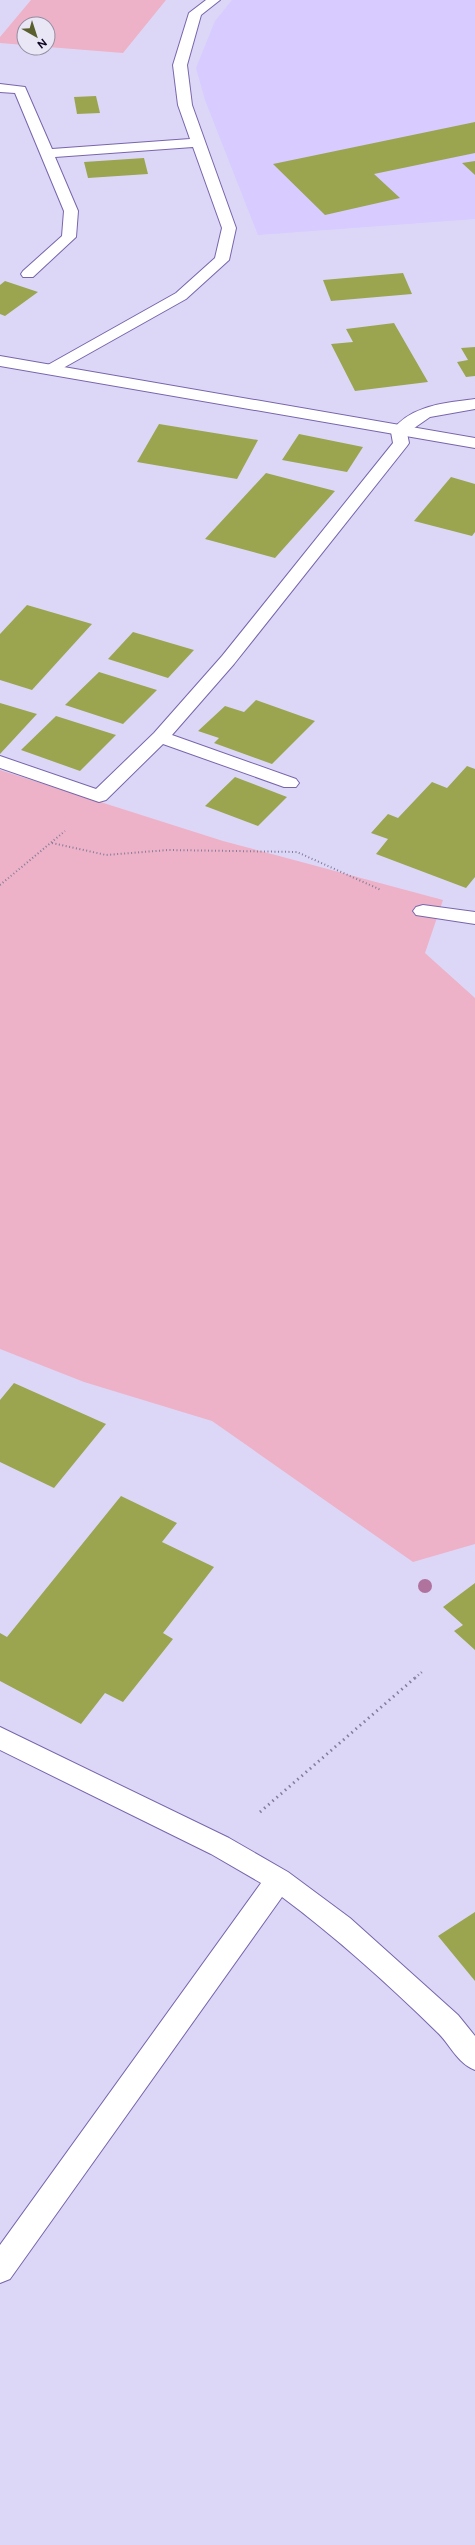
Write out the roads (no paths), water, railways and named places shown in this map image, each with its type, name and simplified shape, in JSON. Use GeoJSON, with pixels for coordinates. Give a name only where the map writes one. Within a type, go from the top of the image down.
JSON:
{"type":"FeatureCollection","features":[{"type":"Feature","properties":{"kind":"street"},"geometry":{"type":"LineString","coordinates":[[51,369],[181,296],[222,260],[229,228],[185,105],[180,65],[195,13],[214,0]]}},
{"type":"Feature","properties":{"kind":"street"},"geometry":{"type":"LineString","coordinates":[[0,88],[20,90],[48,153],[71,211],[69,237],[28,274]]}},
{"type":"Feature","properties":{"kind":"street"},"geometry":{"type":"LineString","coordinates":[[48,153],[199,142]]}},
{"type":"Feature","properties":{"kind":"street"},"geometry":{"type":"LineString","coordinates":[[0,361],[399,432],[475,443]]}},
{"type":"Feature","properties":{"kind":"street"},"geometry":{"type":"LineString","coordinates":[[0,762],[99,796],[160,737],[228,660],[401,443],[399,432],[408,421],[430,410],[475,404]]}},
{"type":"Feature","properties":{"kind":"street"},"geometry":{"type":"LineString","coordinates":[[160,737],[290,784]]}},
{"type":"Feature","properties":{"kind":"street"},"geometry":{"type":"LineString","coordinates":[[423,911],[475,918]]}},
{"type":"Feature","properties":{"kind":"street"},"geometry":{"type":"LineString","coordinates":[[0,1738],[220,1846],[279,1880],[341,1926],[448,2024],[475,2057]]}},
{"type":"Feature","properties":{"kind":"street"},"geometry":{"type":"LineString","coordinates":[[0,2270],[279,1880]]}}]}
